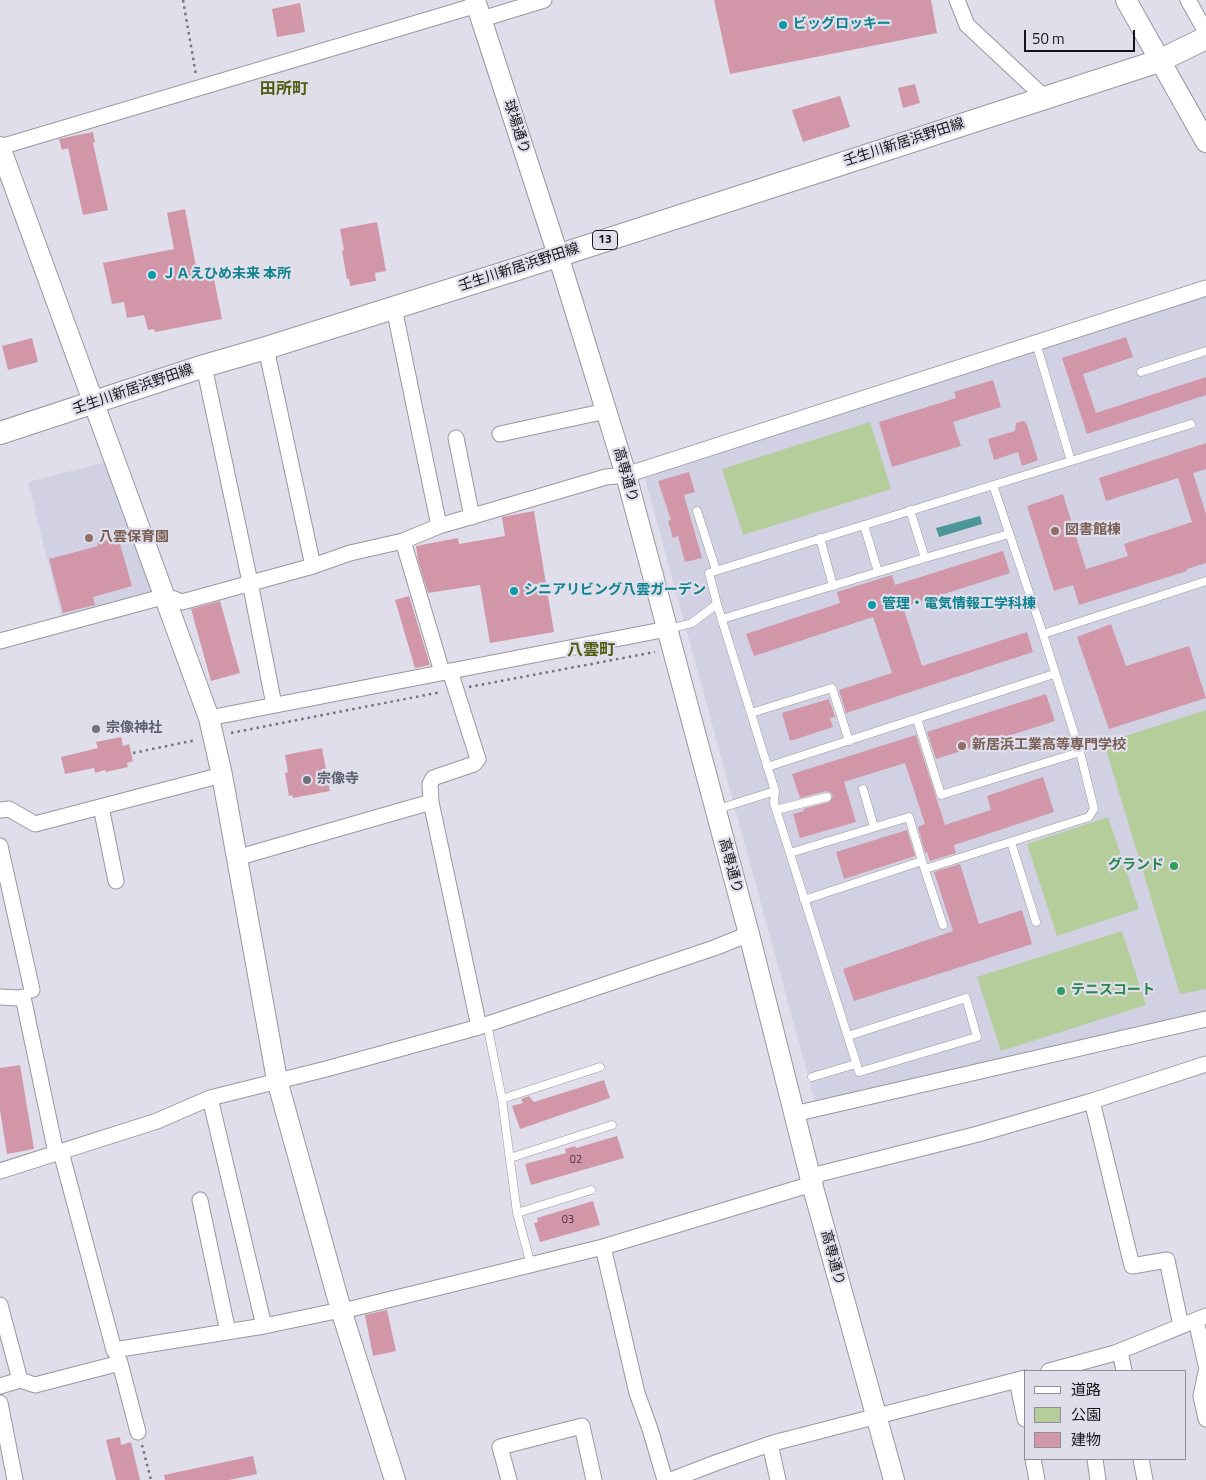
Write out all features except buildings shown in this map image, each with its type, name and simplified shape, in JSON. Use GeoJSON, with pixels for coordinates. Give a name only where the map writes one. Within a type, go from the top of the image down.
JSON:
{"type":"FeatureCollection","features":[{"type":"Feature","properties":{"kind":"main road","name":"壬生川新居浜野田線"},"geometry":{"type":"LineString","coordinates":[[0,433],[1159,61],[1206,38]]}},
{"type":"Feature","properties":{"kind":"street"},"geometry":{"type":"LineString","coordinates":[[395,1480],[340,1310],[277,1080],[212,727],[166,596],[0,147],[478,8],[544,0]]}},
{"type":"Feature","properties":{"kind":"street"},"geometry":{"type":"LineString","coordinates":[[957,0],[967,25],[1045,98]]}},
{"type":"Feature","properties":{"kind":"street"},"geometry":{"type":"LineString","coordinates":[[1126,0],[1206,142]]}},
{"type":"Feature","properties":{"kind":"street"},"geometry":{"type":"LineString","coordinates":[[1188,0],[1206,32]]}},
{"type":"Feature","properties":{"kind":"street","name":"球場通り"},"geometry":{"type":"LineString","coordinates":[[478,8],[558,255]]}},
{"type":"Feature","properties":{"kind":"street","name":"高専通り"},"geometry":{"type":"LineString","coordinates":[[558,255],[626,475],[749,934],[812,1184],[894,1480]]}},
{"type":"Feature","properties":{"kind":"street"},"geometry":{"type":"LineString","coordinates":[[0,641],[166,596],[182,602],[313,566],[350,552],[403,541],[440,526],[606,477],[626,475],[1206,288]]}},
{"type":"Feature","properties":{"kind":"street"},"geometry":{"type":"LineString","coordinates":[[394,308],[440,526]]}},
{"type":"Feature","properties":{"kind":"street"},"geometry":{"type":"LineString","coordinates":[[266,348],[313,566]]}},
{"type":"Feature","properties":{"kind":"street"},"geometry":{"type":"LineString","coordinates":[[204,366],[274,705]]}},
{"type":"Feature","properties":{"kind":"street"},"geometry":{"type":"LineString","coordinates":[[500,434],[606,411]]}},
{"type":"Feature","properties":{"kind":"street"},"geometry":{"type":"LineString","coordinates":[[456,438],[472,517]]}},
{"type":"Feature","properties":{"kind":"street"},"geometry":{"type":"LineString","coordinates":[[403,541],[446,672],[478,759],[474,764],[433,778],[430,784],[431,802],[483,1025]]}},
{"type":"Feature","properties":{"kind":"street"},"geometry":{"type":"LineString","coordinates":[[212,727],[274,705],[667,629]]}},
{"type":"Feature","properties":{"kind":"street"},"geometry":{"type":"LineString","coordinates":[[0,810],[9,809],[36,824],[222,775]]}},
{"type":"Feature","properties":{"kind":"street"},"geometry":{"type":"LineString","coordinates":[[236,858],[431,802]]}},
{"type":"Feature","properties":{"kind":"street"},"geometry":{"type":"LineString","coordinates":[[101,807],[116,881]]}},
{"type":"Feature","properties":{"kind":"street"},"geometry":{"type":"LineString","coordinates":[[0,846],[32,990]]}},
{"type":"Feature","properties":{"kind":"street"},"geometry":{"type":"LineString","coordinates":[[0,1171],[157,1121],[210,1098],[326,1069],[483,1025],[714,948],[749,934]]}},
{"type":"Feature","properties":{"kind":"street"},"geometry":{"type":"LineString","coordinates":[[0,997],[23,997],[58,1152],[138,1432]]}},
{"type":"Feature","properties":{"kind":"street"},"geometry":{"type":"LineString","coordinates":[[794,1114],[1206,1019]]}},
{"type":"Feature","properties":{"kind":"street"},"geometry":{"type":"LineString","coordinates":[[0,1386],[20,1380],[35,1385],[117,1356],[228,1332],[351,1309],[603,1246],[812,1184],[819,1174],[978,1134],[1092,1101],[1206,1064]]}},
{"type":"Feature","properties":{"kind":"street"},"geometry":{"type":"LineString","coordinates":[[210,1098],[264,1326]]}},
{"type":"Feature","properties":{"kind":"street"},"geometry":{"type":"LineString","coordinates":[[1092,1101],[1132,1266],[1166,1260],[1181,1326]]}},
{"type":"Feature","properties":{"kind":"street"},"geometry":{"type":"LineString","coordinates":[[200,1200],[228,1332]]}},
{"type":"Feature","properties":{"kind":"street"},"geometry":{"type":"LineString","coordinates":[[603,1246],[637,1393],[666,1480]]}},
{"type":"Feature","properties":{"kind":"street"},"geometry":{"type":"LineString","coordinates":[[0,1305],[3,1335],[20,1380]]}},
{"type":"Feature","properties":{"kind":"street"},"geometry":{"type":"LineString","coordinates":[[1056,1370],[1079,1367],[1201,1318],[1206,1365]]}},
{"type":"Feature","properties":{"kind":"street"},"geometry":{"type":"LineString","coordinates":[[1120,1351],[1124,1370]]}},
{"type":"Feature","properties":{"kind":"street"},"geometry":{"type":"LineString","coordinates":[[1206,1372],[1201,1396],[1206,1419]]}},
{"type":"Feature","properties":{"kind":"street"},"geometry":{"type":"LineString","coordinates":[[671,1480],[770,1444],[1021,1379],[1024,1408]]}},
{"type":"Feature","properties":{"kind":"street"},"geometry":{"type":"LineString","coordinates":[[0,1403],[15,1480]]}},
{"type":"Feature","properties":{"kind":"street"},"geometry":{"type":"LineString","coordinates":[[509,1480],[500,1446],[582,1426],[594,1480]]}},
{"type":"Feature","properties":{"kind":"street"},"geometry":{"type":"LineString","coordinates":[[770,1444],[778,1480]]}},
{"type":"Feature","properties":{"kind":"street"},"geometry":{"type":"LineString","coordinates":[[1033,1460],[1037,1480]]}},
{"type":"Feature","properties":{"kind":"street"},"geometry":{"type":"LineString","coordinates":[[1095,1460],[1098,1480]]}},
{"type":"Feature","properties":{"kind":"street"},"geometry":{"type":"LineString","coordinates":[[1141,1460],[1145,1480]]}},
{"type":"Feature","properties":{"kind":"lane"},"geometry":{"type":"LineString","coordinates":[[1036,343],[1071,461]]}},
{"type":"Feature","properties":{"kind":"lane"},"geometry":{"type":"LineString","coordinates":[[1141,372],[1206,351]]}},
{"type":"Feature","properties":{"kind":"lane"},"geometry":{"type":"LineString","coordinates":[[848,1036],[966,998],[977,1037],[859,1072],[776,810],[774,803],[775,791],[717,604],[709,572],[1191,424]]}},
{"type":"Feature","properties":{"kind":"lane"},"geometry":{"type":"LineString","coordinates":[[804,900],[1011,842],[1088,817],[1094,809],[1080,752],[993,485]]}},
{"type":"Feature","properties":{"kind":"lane"},"geometry":{"type":"LineString","coordinates":[[910,510],[925,558]]}},
{"type":"Feature","properties":{"kind":"lane"},"geometry":{"type":"LineString","coordinates":[[697,511],[716,570]]}},
{"type":"Feature","properties":{"kind":"lane"},"geometry":{"type":"LineString","coordinates":[[864,525],[878,572]]}},
{"type":"Feature","properties":{"kind":"lane"},"geometry":{"type":"LineString","coordinates":[[722,619],[1010,534]]}},
{"type":"Feature","properties":{"kind":"lane"},"geometry":{"type":"LineString","coordinates":[[820,538],[833,586]]}},
{"type":"Feature","properties":{"kind":"lane"},"geometry":{"type":"LineString","coordinates":[[1042,634],[1206,581]]}},
{"type":"Feature","properties":{"kind":"lane"},"geometry":{"type":"LineString","coordinates":[[667,629],[692,623],[717,604]]}},
{"type":"Feature","properties":{"kind":"lane"},"geometry":{"type":"LineString","coordinates":[[768,767],[1054,674]]}},
{"type":"Feature","properties":{"kind":"lane"},"geometry":{"type":"LineString","coordinates":[[751,713],[832,688],[849,741]]}},
{"type":"Feature","properties":{"kind":"lane"},"geometry":{"type":"LineString","coordinates":[[916,719],[940,796],[1080,752]]}},
{"type":"Feature","properties":{"kind":"lane"},"geometry":{"type":"LineString","coordinates":[[862,788],[874,827]]}},
{"type":"Feature","properties":{"kind":"lane"},"geometry":{"type":"LineString","coordinates":[[715,810],[775,791]]}},
{"type":"Feature","properties":{"kind":"lane"},"geometry":{"type":"LineString","coordinates":[[776,810],[827,797]]}},
{"type":"Feature","properties":{"kind":"lane"},"geometry":{"type":"LineString","coordinates":[[790,853],[909,817],[943,925]]}},
{"type":"Feature","properties":{"kind":"lane"},"geometry":{"type":"LineString","coordinates":[[1011,842],[1036,922]]}},
{"type":"Feature","properties":{"kind":"lane"},"geometry":{"type":"LineString","coordinates":[[483,1025],[502,1100],[518,1213],[531,1265]]}},
{"type":"Feature","properties":{"kind":"lane"},"geometry":{"type":"LineString","coordinates":[[812,1077],[856,1064]]}},
{"type":"Feature","properties":{"kind":"lane"},"geometry":{"type":"LineString","coordinates":[[502,1100],[600,1067]]}},
{"type":"Feature","properties":{"kind":"lane"},"geometry":{"type":"LineString","coordinates":[[510,1158],[612,1125]]}},
{"type":"Feature","properties":{"kind":"lane"},"geometry":{"type":"LineString","coordinates":[[518,1213],[591,1190]]}},
{"type":"Feature","properties":{"kind":"path"},"geometry":{"type":"LineString","coordinates":[[183,0],[198,88]]}},
{"type":"Feature","properties":{"kind":"path"},"geometry":{"type":"LineString","coordinates":[[133,753],[212,727]]}},
{"type":"Feature","properties":{"kind":"path"},"geometry":{"type":"LineString","coordinates":[[138,1432],[151,1480]]}},
{"type":"Feature","properties":{"kind":"shaded area","name":"新居浜工業高等専門学校"},"geometry":{"type":"Polygon","coordinates":[[[1206,296],[1206,1014],[816,1105],[645,478],[1206,296]]]}},
{"type":"Feature","properties":{"kind":"shaded area","name":"八雲保育園"},"geometry":{"type":"Polygon","coordinates":[[[106,462],[157,594],[62,619],[28,482],[106,462]]]}},
{"type":"Feature","properties":{"kind":"shaded area"},"geometry":{"type":"Polygon","coordinates":[[[980,516],[982,524],[939,537],[936,528],[980,516]]]}},
{"type":"Feature","properties":{"kind":"green space"},"geometry":{"type":"Polygon","coordinates":[[[870,422],[891,489],[743,535],[722,469],[870,422]]]}},
{"type":"Feature","properties":{"kind":"green space","name":"グランド"},"geometry":{"type":"Polygon","coordinates":[[[1206,710],[1206,989],[1180,994],[1104,743],[1206,710]]]}},
{"type":"Feature","properties":{"kind":"green space"},"geometry":{"type":"Polygon","coordinates":[[[1108,817],[1139,909],[1057,936],[1027,844],[1108,817]]]}},
{"type":"Feature","properties":{"kind":"green space","name":"テニスコート"},"geometry":{"type":"Polygon","coordinates":[[[1122,931],[1146,1005],[1001,1051],[977,977],[1122,931]]]}},
{"type":"Feature","properties":{"kind":"place","name":"ビッグロッキー"},"geometry":{"type":"Point","coordinates":[783,25]}},
{"type":"Feature","properties":{"kind":"place","name":"ＪＡえひめ未来 本所"},"geometry":{"type":"Point","coordinates":[152,275]}},
{"type":"Feature","properties":{"kind":"place","name":"図書館棟"},"geometry":{"type":"Point","coordinates":[1055,531]}},
{"type":"Feature","properties":{"kind":"place","name":"八雲保育園"},"geometry":{"type":"Point","coordinates":[89,538]}},
{"type":"Feature","properties":{"kind":"place","name":"シニアリビング八雲ガーデン"},"geometry":{"type":"Point","coordinates":[514,591]}},
{"type":"Feature","properties":{"kind":"place","name":"管理・電気情報工学科棟"},"geometry":{"type":"Point","coordinates":[872,605]}},
{"type":"Feature","properties":{"kind":"place","name":"宗像神社"},"geometry":{"type":"Point","coordinates":[96,729]}},
{"type":"Feature","properties":{"kind":"place","name":"新居浜工業高等専門学校"},"geometry":{"type":"Point","coordinates":[962,746]}},
{"type":"Feature","properties":{"kind":"place","name":"宗像寺"},"geometry":{"type":"Point","coordinates":[307,780]}},
{"type":"Feature","properties":{"kind":"place","name":"グランド"},"geometry":{"type":"Point","coordinates":[1174,866]}},
{"type":"Feature","properties":{"kind":"place","name":"テニスコート"},"geometry":{"type":"Point","coordinates":[1061,991]}},
{"type":"Feature","properties":{"kind":"district","name":"田所町"},"geometry":{"type":"Point","coordinates":[284,90]}},
{"type":"Feature","properties":{"kind":"district","name":"八雲町"},"geometry":{"type":"Point","coordinates":[591,651]}}]}
